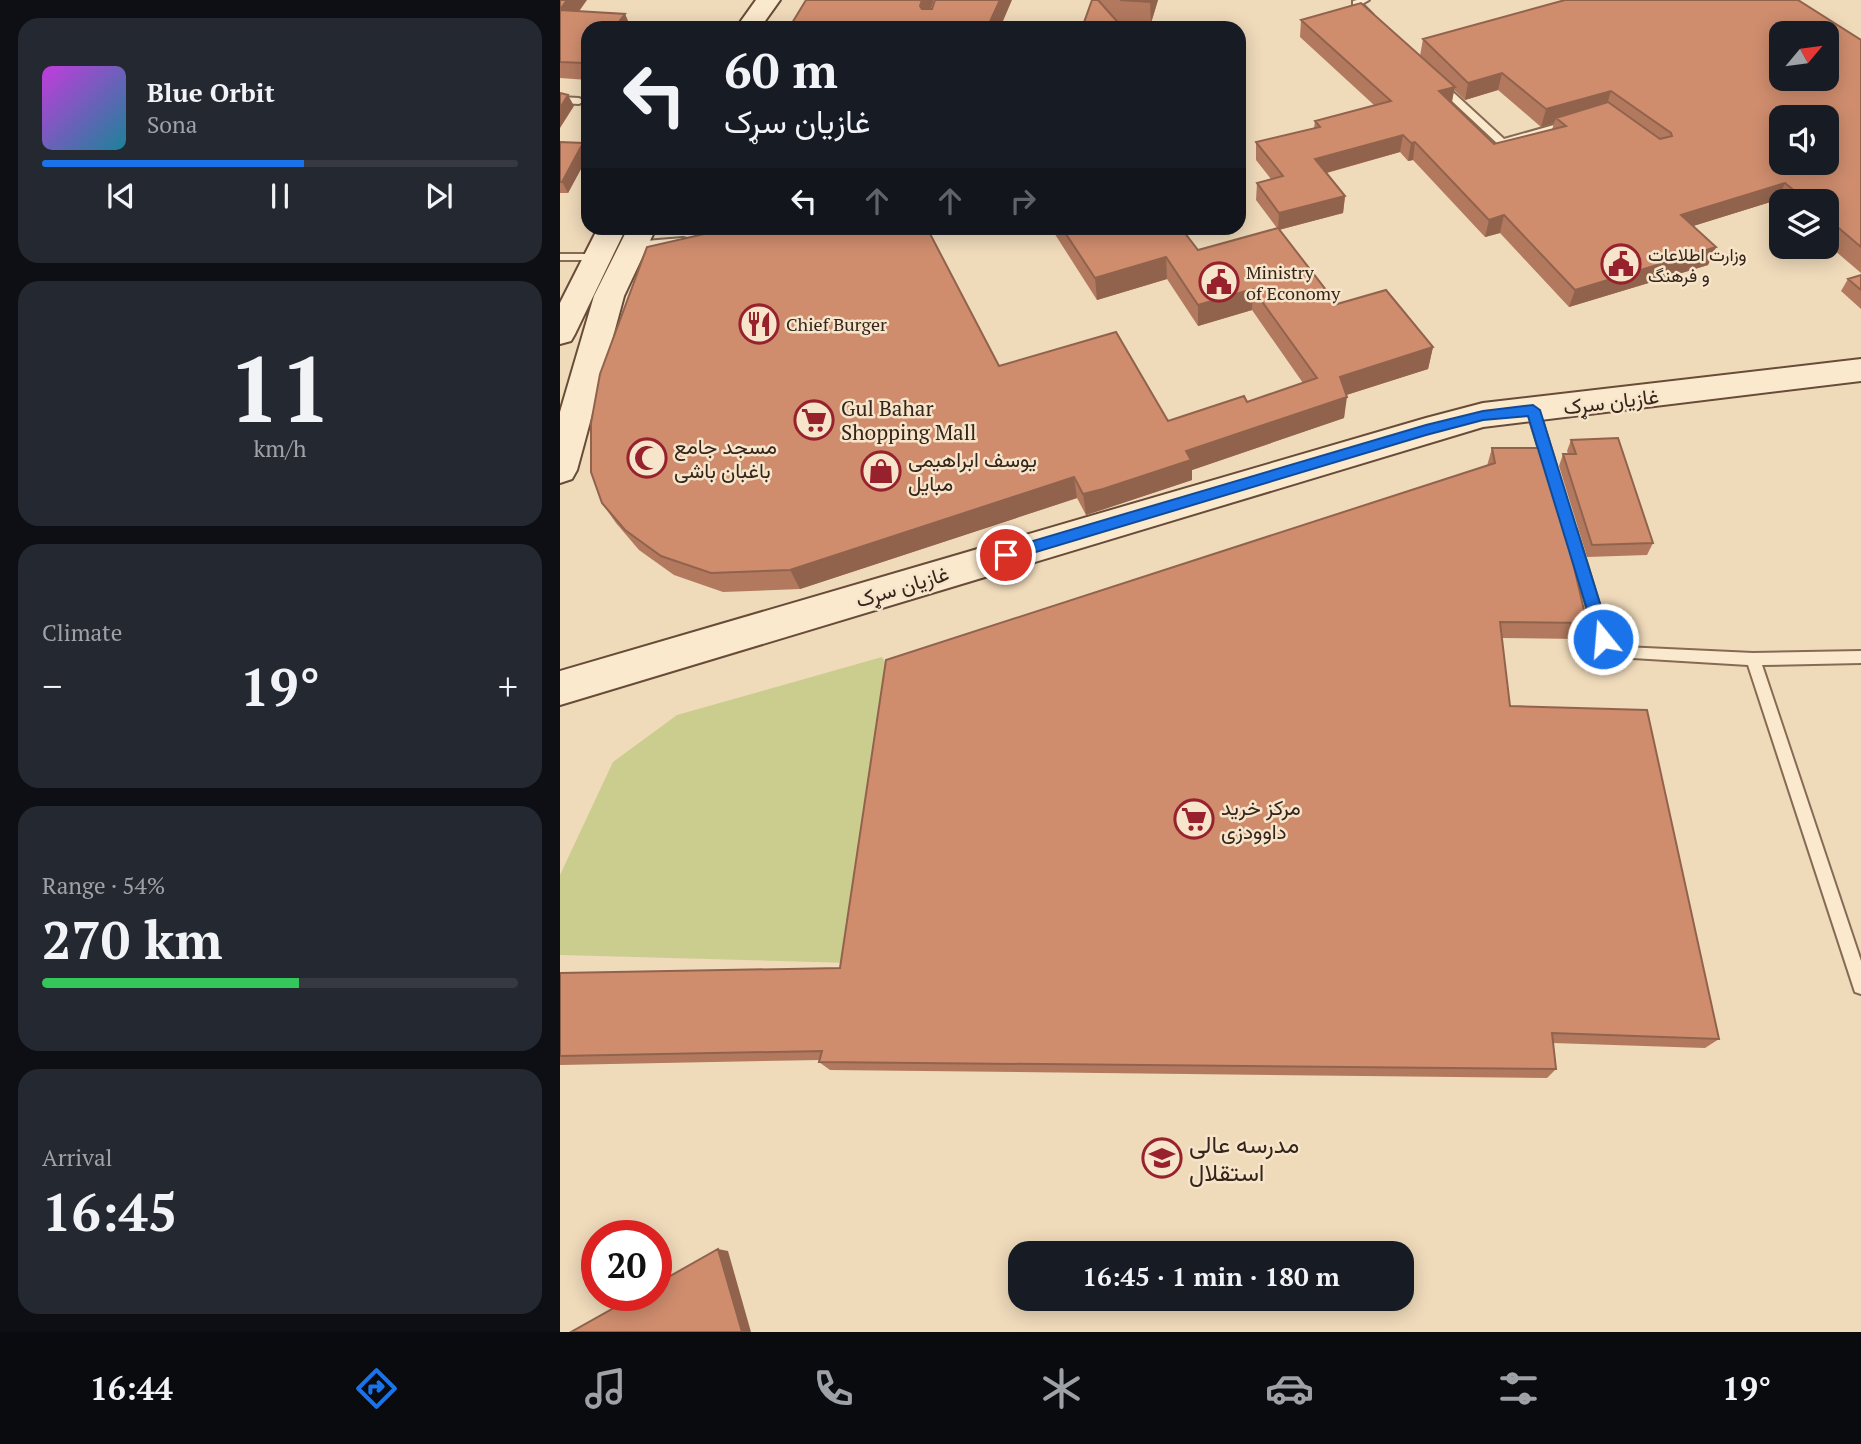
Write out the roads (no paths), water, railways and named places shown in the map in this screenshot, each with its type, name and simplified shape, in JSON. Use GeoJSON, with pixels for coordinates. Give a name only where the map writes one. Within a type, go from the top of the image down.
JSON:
{"type":"FeatureCollection","features":[{"type":"Feature","properties":{"kind":"main road"},"geometry":{"type":"LineString","coordinates":[[761,21],[777,12]]}},
{"type":"Feature","properties":{"kind":"main road"},"geometry":{"type":"LineString","coordinates":[[560,334],[596,257],[626,235]]}},
{"type":"Feature","properties":{"kind":"main road"},"geometry":{"type":"LineString","coordinates":[[560,470],[628,235]]}},
{"type":"Feature","properties":{"kind":"main road","name":"غازیان سړک"},"geometry":{"type":"LineString","coordinates":[[560,688],[1483,415],[1861,370]]}},
{"type":"Feature","properties":{"kind":"lane"},"geometry":{"type":"LineString","coordinates":[[1356,1],[1374,21]]}},
{"type":"Feature","properties":{"kind":"lane"},"geometry":{"type":"LineString","coordinates":[[1431,76],[1502,143],[1574,122]]}},
{"type":"Feature","properties":{"kind":"lane"},"geometry":{"type":"LineString","coordinates":[[560,100],[579,101]]}},
{"type":"Feature","properties":{"kind":"lane"},"geometry":{"type":"LineString","coordinates":[[560,147],[581,148]]}},
{"type":"Feature","properties":{"kind":"lane"},"geometry":{"type":"LineString","coordinates":[[652,235],[698,239]]}},
{"type":"Feature","properties":{"kind":"lane"},"geometry":{"type":"LineString","coordinates":[[560,257],[596,257]]}},
{"type":"Feature","properties":{"kind":"lane"},"geometry":{"type":"LineString","coordinates":[[1533,410],[1553,474]]}},
{"type":"Feature","properties":{"kind":"lane"},"geometry":{"type":"LineString","coordinates":[[1564,512],[1603,639],[1621,653],[1754,659],[1861,657]]}},
{"type":"Feature","properties":{"kind":"lane"},"geometry":{"type":"LineString","coordinates":[[1754,659],[1861,986]]}},
{"type":"Feature","properties":{"kind":"place","name":"وزارت اطلاعات و فرهنگ"},"geometry":{"type":"Point","coordinates":[1621,264]}},
{"type":"Feature","properties":{"kind":"place","name":"Ministry of Economy"},"geometry":{"type":"Point","coordinates":[1219,282]}},
{"type":"Feature","properties":{"kind":"place","name":"Chief Burger"},"geometry":{"type":"Point","coordinates":[759,324]}},
{"type":"Feature","properties":{"kind":"place","name":"Gul Bahar Shopping Mall"},"geometry":{"type":"Point","coordinates":[814,420]}},
{"type":"Feature","properties":{"kind":"place","name":"مسجد جامع باغبان باشی"},"geometry":{"type":"Point","coordinates":[647,458]}},
{"type":"Feature","properties":{"kind":"place","name":"یوسف ابراهیمی مبایل"},"geometry":{"type":"Point","coordinates":[881,471]}},
{"type":"Feature","properties":{"kind":"place","name":"مرکز خرید داوودزی"},"geometry":{"type":"Point","coordinates":[1194,819]}},
{"type":"Feature","properties":{"kind":"place","name":"مدرسه عالی استقلال"},"geometry":{"type":"Point","coordinates":[1162,1158]}}]}
